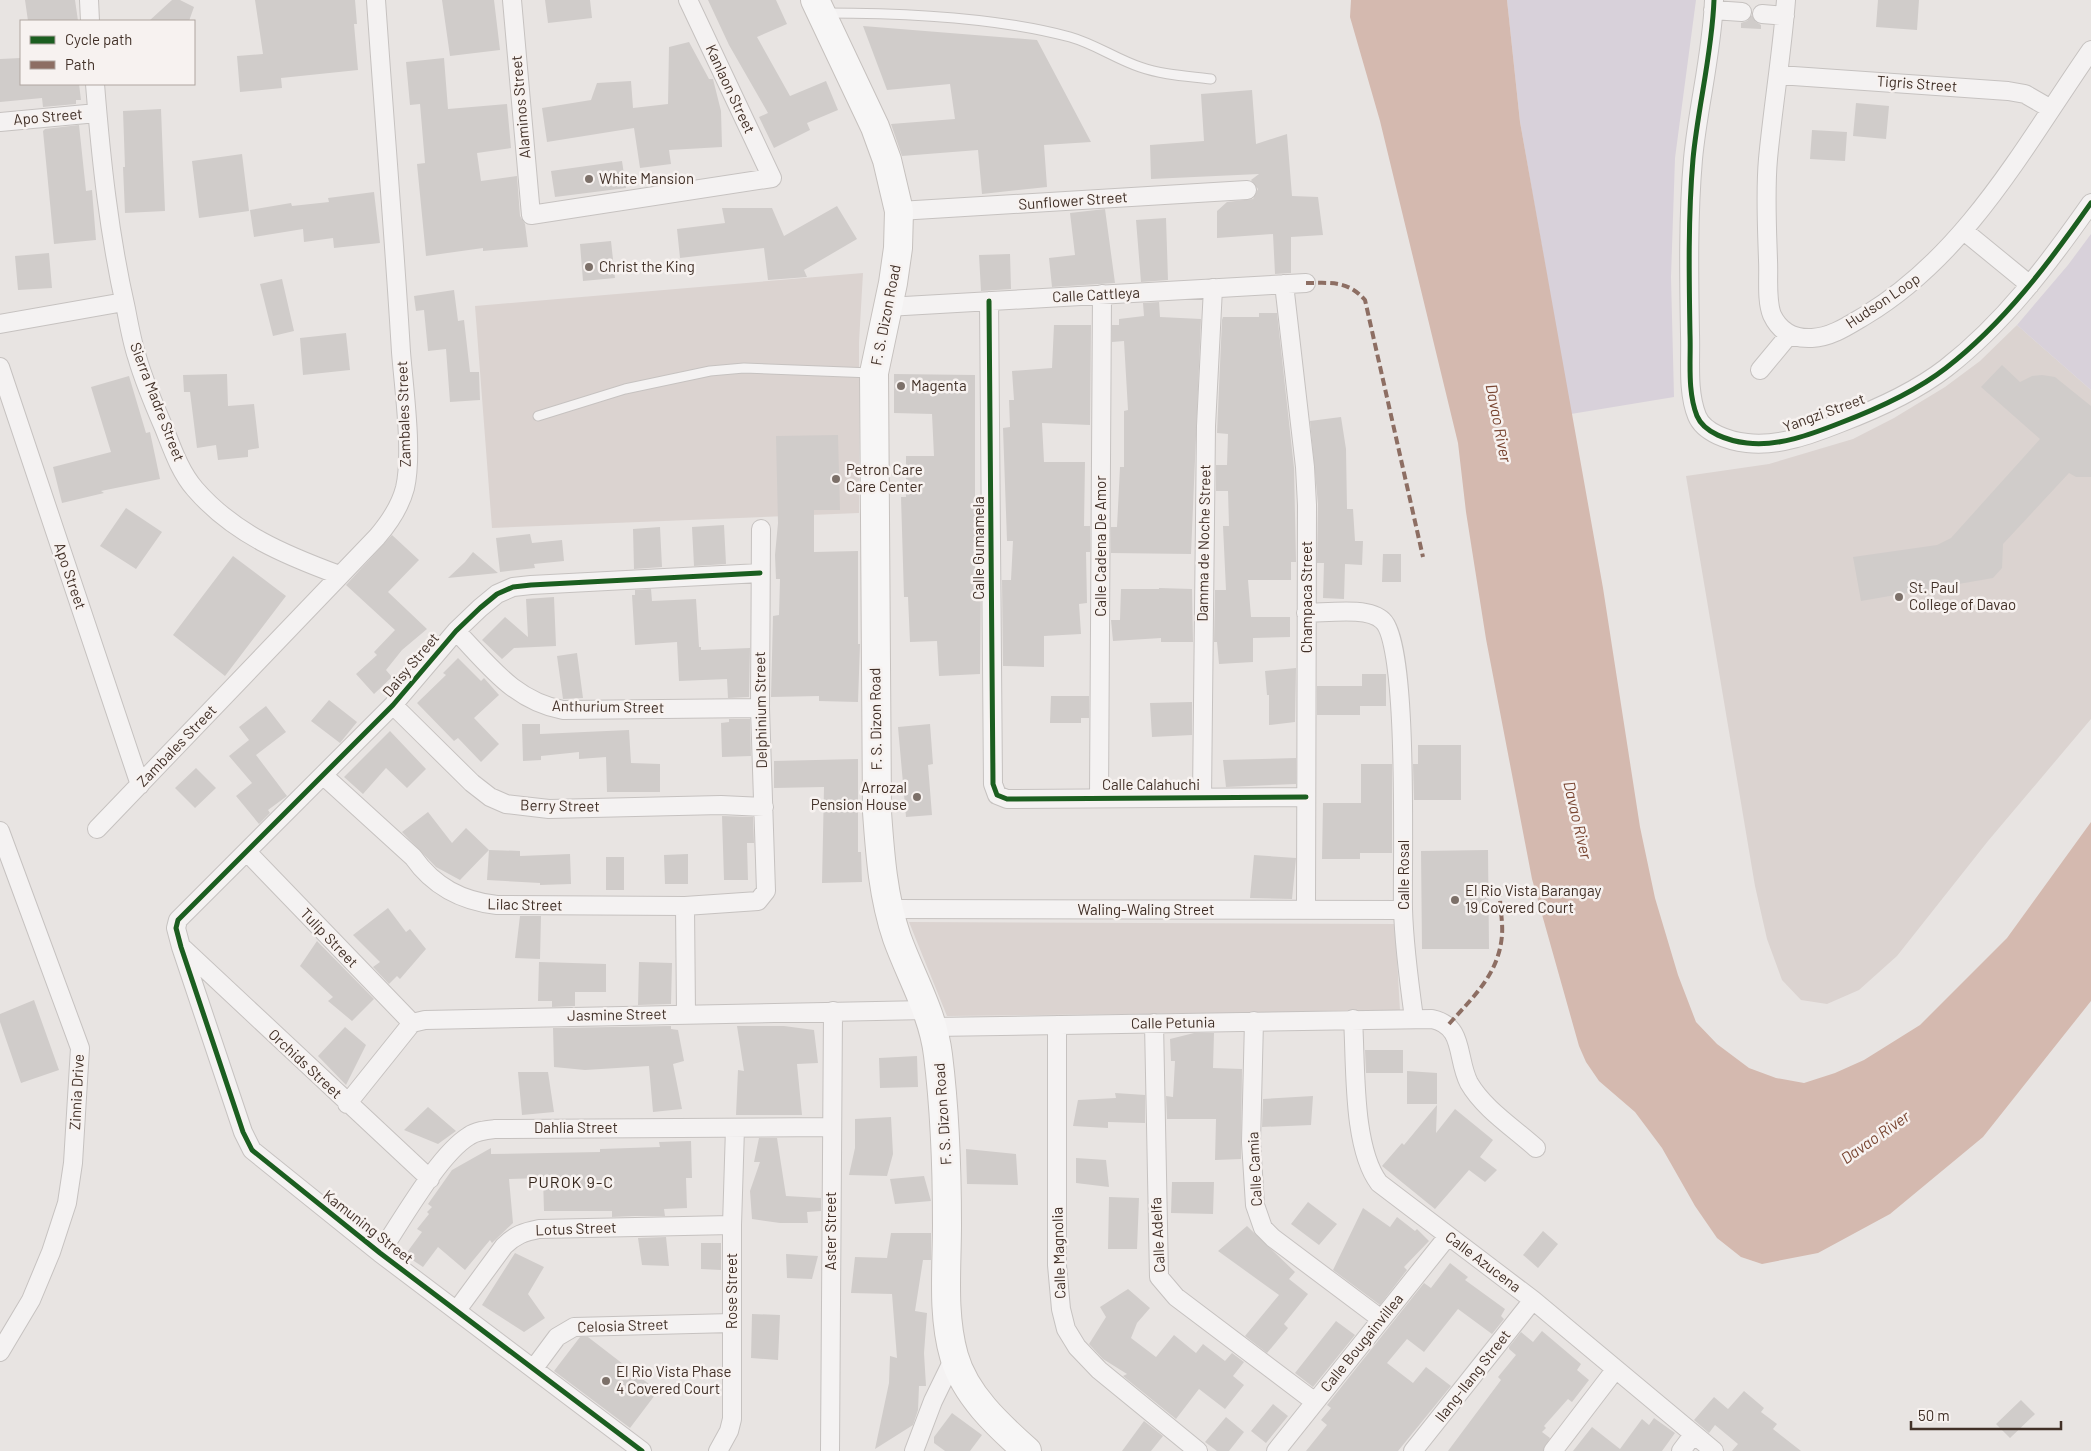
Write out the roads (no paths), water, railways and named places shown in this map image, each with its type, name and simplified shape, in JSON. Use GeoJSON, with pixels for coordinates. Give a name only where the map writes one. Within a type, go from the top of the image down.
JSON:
{"type":"FeatureCollection","features":[{"type":"Feature","properties":{"kind":"main road","name":"F. S. Dizon Road"},"geometry":{"type":"LineString","coordinates":[[818,6],[884,152],[899,212],[898,248],[874,373],[877,812],[881,865],[889,908],[897,937],[930,1019],[942,1089],[947,1172],[946,1300],[948,1328],[954,1358],[966,1383],[993,1419],[1027,1451]]}},
{"type":"Feature","properties":{"kind":"street"},"geometry":{"type":"LineString","coordinates":[[89,0],[90,20]]}},
{"type":"Feature","properties":{"kind":"street","name":"Zambales Street"},"geometry":{"type":"LineString","coordinates":[[98,829],[390,521],[405,489],[407,469],[396,257],[376,0]]}},
{"type":"Feature","properties":{"kind":"street","name":"Alaminos Street"},"geometry":{"type":"LineString","coordinates":[[512,0],[531,214],[772,178]]}},
{"type":"Feature","properties":{"kind":"street","name":"Kanlaon Street"},"geometry":{"type":"LineString","coordinates":[[688,0],[772,178]]}},
{"type":"Feature","properties":{"kind":"street"},"geometry":{"type":"LineString","coordinates":[[1714,5],[1742,12]]}},
{"type":"Feature","properties":{"kind":"street","name":"Yangzi Street"},"geometry":{"type":"LineString","coordinates":[[1714,5],[1693,159],[1689,277],[1692,397],[1698,418],[1707,429],[1739,442],[1770,443],[1821,431],[1905,394],[1944,369],[1981,337],[2030,285],[2091,203]]}},
{"type":"Feature","properties":{"kind":"street"},"geometry":{"type":"LineString","coordinates":[[1760,370],[1789,335],[1778,327],[1771,313],[1769,288],[1768,160],[1786,8],[1762,14]]}},
{"type":"Feature","properties":{"kind":"street","name":"Hudson Loop"},"geometry":{"type":"LineString","coordinates":[[1789,335],[1804,339],[1817,338],[1854,323],[1897,295],[1923,274],[1964,231],[1989,200],[2091,50]]}},
{"type":"Feature","properties":{"kind":"street","name":"Tigris Street"},"geometry":{"type":"LineString","coordinates":[[1779,75],[2008,91],[2025,94],[2051,109]]}},
{"type":"Feature","properties":{"kind":"street","name":"Sierra Madre Street"},"geometry":{"type":"LineString","coordinates":[[95,85],[110,229],[136,357],[178,460],[193,488],[217,511],[249,536],[290,557],[340,575]]}},
{"type":"Feature","properties":{"kind":"street","name":"Apo Street"},"geometry":{"type":"LineString","coordinates":[[0,122],[97,113]]}},
{"type":"Feature","properties":{"kind":"street","name":"Sunflower Street"},"geometry":{"type":"LineString","coordinates":[[899,212],[1247,190]]}},
{"type":"Feature","properties":{"kind":"street"},"geometry":{"type":"LineString","coordinates":[[1964,231],[2030,285]]}},
{"type":"Feature","properties":{"kind":"street","name":"Calle Cattleya"},"geometry":{"type":"LineString","coordinates":[[887,307],[1306,283]]}},
{"type":"Feature","properties":{"kind":"street","name":"Champaca Street"},"geometry":{"type":"LineString","coordinates":[[1284,284],[1305,467],[1307,505],[1306,910]]}},
{"type":"Feature","properties":{"kind":"street","name":"Damma de Noche Street"},"geometry":{"type":"LineString","coordinates":[[1202,798],[1206,426],[1213,288]]}},
{"type":"Feature","properties":{"kind":"street","name":"Calle Cadena De Amor"},"geometry":{"type":"LineString","coordinates":[[1099,798],[1102,294]]}},
{"type":"Feature","properties":{"kind":"street","name":"Calle Gumamela"},"geometry":{"type":"LineString","coordinates":[[989,301],[993,784],[997,795]]}},
{"type":"Feature","properties":{"kind":"street"},"geometry":{"type":"LineString","coordinates":[[0,324],[124,302]]}},
{"type":"Feature","properties":{"kind":"street","name":"Apo Street"},"geometry":{"type":"LineString","coordinates":[[0,367],[140,784]]}},
{"type":"Feature","properties":{"kind":"street","name":"Delphinium Street"},"geometry":{"type":"LineString","coordinates":[[761,529],[760,708],[766,891]]}},
{"type":"Feature","properties":{"kind":"street","name":"Daisy Street"},"geometry":{"type":"LineString","coordinates":[[182,947],[176,928],[178,920],[393,706],[456,631],[497,594],[512,587],[760,573]]}},
{"type":"Feature","properties":{"kind":"street","name":"Calle Rosal"},"geometry":{"type":"LineString","coordinates":[[1306,614],[1366,613],[1378,616],[1385,622],[1390,632],[1398,682],[1404,765],[1404,910],[1414,1018]]}},
{"type":"Feature","properties":{"kind":"street","name":"Anthurium Street"},"geometry":{"type":"LineString","coordinates":[[456,631],[518,692],[548,707],[564,710],[760,708]]}},
{"type":"Feature","properties":{"kind":"street","name":"Berry Street"},"geometry":{"type":"LineString","coordinates":[[393,706],[472,783],[490,797],[506,804],[549,809],[721,805],[764,807]]}},
{"type":"Feature","properties":{"kind":"street","name":"Lilac Street"},"geometry":{"type":"LineString","coordinates":[[324,776],[413,858],[426,873],[450,893],[464,899],[497,905],[685,906],[758,901],[766,891]]}},
{"type":"Feature","properties":{"kind":"street","name":"Calle Calahuchi"},"geometry":{"type":"LineString","coordinates":[[997,795],[1006,799],[1306,797]]}},
{"type":"Feature","properties":{"kind":"street","name":"Zinnia Drive"},"geometry":{"type":"LineString","coordinates":[[0,830],[80,1048],[73,1163],[67,1203],[51,1252],[31,1300],[0,1352]]}},
{"type":"Feature","properties":{"kind":"street","name":"Tulip Street"},"geometry":{"type":"LineString","coordinates":[[247,852],[412,1024]]}},
{"type":"Feature","properties":{"kind":"street"},"geometry":{"type":"LineString","coordinates":[[685,906],[686,1014]]}},
{"type":"Feature","properties":{"kind":"street","name":"Waling-Waling Street"},"geometry":{"type":"LineString","coordinates":[[889,908],[1404,910]]}},
{"type":"Feature","properties":{"kind":"street","name":"Orchids Street"},"geometry":{"type":"LineString","coordinates":[[182,947],[347,1104],[430,1179]]}},
{"type":"Feature","properties":{"kind":"street","name":"Kamuning Street"},"geometry":{"type":"LineString","coordinates":[[182,947],[243,1132],[252,1150],[380,1253],[642,1451]]}},
{"type":"Feature","properties":{"kind":"street","name":"Jasmine Street"},"geometry":{"type":"LineString","coordinates":[[412,1024],[439,1018],[833,1011],[930,1019]]}},
{"type":"Feature","properties":{"kind":"street","name":"Aster Street"},"geometry":{"type":"LineString","coordinates":[[830,1451],[833,1011]]}},
{"type":"Feature","properties":{"kind":"street"},"geometry":{"type":"LineString","coordinates":[[1414,1018],[1432,1019],[1449,1024],[1453,1030],[1469,1083],[1477,1095],[1536,1148]]}},
{"type":"Feature","properties":{"kind":"street","name":"Calle Petunia"},"geometry":{"type":"LineString","coordinates":[[930,1019],[1057,1025],[1414,1018]]}},
{"type":"Feature","properties":{"kind":"street","name":"Calle Azucena"},"geometry":{"type":"LineString","coordinates":[[1354,1019],[1360,1132],[1366,1160],[1372,1174],[1379,1183],[1533,1300],[1714,1451]]}},
{"type":"Feature","properties":{"kind":"street","name":"Calle Camia"},"geometry":{"type":"LineString","coordinates":[[1254,1021],[1252,1142],[1255,1205],[1258,1218],[1263,1228],[1274,1238],[1381,1318]]}},
{"type":"Feature","properties":{"kind":"street","name":"Calle Adelfa"},"geometry":{"type":"LineString","coordinates":[[1154,1023],[1159,1277],[1176,1296],[1315,1402]]}},
{"type":"Feature","properties":{"kind":"street"},"geometry":{"type":"LineString","coordinates":[[347,1104],[412,1024]]}},
{"type":"Feature","properties":{"kind":"street","name":"Calle Magnolia"},"geometry":{"type":"LineString","coordinates":[[1057,1025],[1057,1266],[1061,1309],[1066,1329],[1077,1347],[1099,1370],[1198,1451]]}},
{"type":"Feature","properties":{"kind":"street","name":"Dahlia Street"},"geometry":{"type":"LineString","coordinates":[[380,1253],[430,1179],[462,1140],[471,1134],[495,1128],[831,1127]]}},
{"type":"Feature","properties":{"kind":"street","name":"Rose Street"},"geometry":{"type":"LineString","coordinates":[[718,1451],[730,1431],[732,1419],[732,1225],[736,1128]]}},
{"type":"Feature","properties":{"kind":"street","name":"Lotus Street"},"geometry":{"type":"LineString","coordinates":[[457,1310],[504,1246],[513,1237],[524,1232],[539,1229],[732,1225]]}},
{"type":"Feature","properties":{"kind":"street","name":"Calle Bougainvillea"},"geometry":{"type":"LineString","coordinates":[[1276,1451],[1448,1236]]}},
{"type":"Feature","properties":{"kind":"street","name":"Ilang-Ilang Street"},"geometry":{"type":"LineString","coordinates":[[1413,1451],[1533,1300]]}},
{"type":"Feature","properties":{"kind":"street","name":"Celosia Street"},"geometry":{"type":"LineString","coordinates":[[534,1368],[556,1337],[574,1327],[732,1323]]}},
{"type":"Feature","properties":{"kind":"street"},"geometry":{"type":"LineString","coordinates":[[914,1451],[933,1401],[954,1358]]}},
{"type":"Feature","properties":{"kind":"street"},"geometry":{"type":"LineString","coordinates":[[1553,1451],[1615,1370]]}},
{"type":"Feature","properties":{"kind":"street"},"geometry":{"type":"LineString","coordinates":[[1681,1451],[1693,1435]]}},
{"type":"Feature","properties":{"kind":"lane"},"geometry":{"type":"LineString","coordinates":[[818,6],[861,13],[969,20],[1039,31],[1097,46],[1140,67],[1166,74],[1211,79]]}},
{"type":"Feature","properties":{"kind":"lane"},"geometry":{"type":"LineString","coordinates":[[538,416],[625,388],[710,371],[744,368],[874,373]]}},
{"type":"Feature","properties":{"kind":"water","name":"Davao River"},"geometry":{"type":"Polygon","coordinates":[[[1351,0],[1507,0],[1520,122],[1603,588],[1640,827],[1655,898],[1678,975],[1696,1022],[1717,1044],[1749,1068],[1776,1078],[1804,1083],[1835,1073],[1864,1060],[1920,1025],[2007,938],[2091,822],[2091,1001],[1983,1137],[1890,1214],[1818,1253],[1762,1264],[1741,1257],[1717,1238],[1695,1206],[1662,1148],[1635,1112],[1599,1081],[1586,1062],[1579,1046],[1532,879],[1486,639],[1466,512],[1458,443],[1380,121],[1350,17],[1351,0]]]}},
{"type":"Feature","properties":{"kind":"place","name":"White Mansion"},"geometry":{"type":"Point","coordinates":[589,179]}},
{"type":"Feature","properties":{"kind":"place","name":"Christ the King"},"geometry":{"type":"Point","coordinates":[589,267]}},
{"type":"Feature","properties":{"kind":"place","name":"Magenta"},"geometry":{"type":"Point","coordinates":[901,386]}},
{"type":"Feature","properties":{"kind":"place","name":"Petron Care Care Center"},"geometry":{"type":"Point","coordinates":[836,479]}},
{"type":"Feature","properties":{"kind":"place","name":"St. Paul College of Davao"},"geometry":{"type":"Point","coordinates":[1899,597]}},
{"type":"Feature","properties":{"kind":"place","name":"Arrozal Pension House"},"geometry":{"type":"Point","coordinates":[917,797]}},
{"type":"Feature","properties":{"kind":"place","name":"El Rio Vista Barangay 19 Covered Court"},"geometry":{"type":"Point","coordinates":[1455,900]}},
{"type":"Feature","properties":{"kind":"place","name":"El Rio Vista Phase 4 Covered Court"},"geometry":{"type":"Point","coordinates":[606,1381]}},
{"type":"Feature","properties":{"kind":"district","name":"PUROK 9-C"},"geometry":{"type":"Point","coordinates":[571,1182]}}]}
